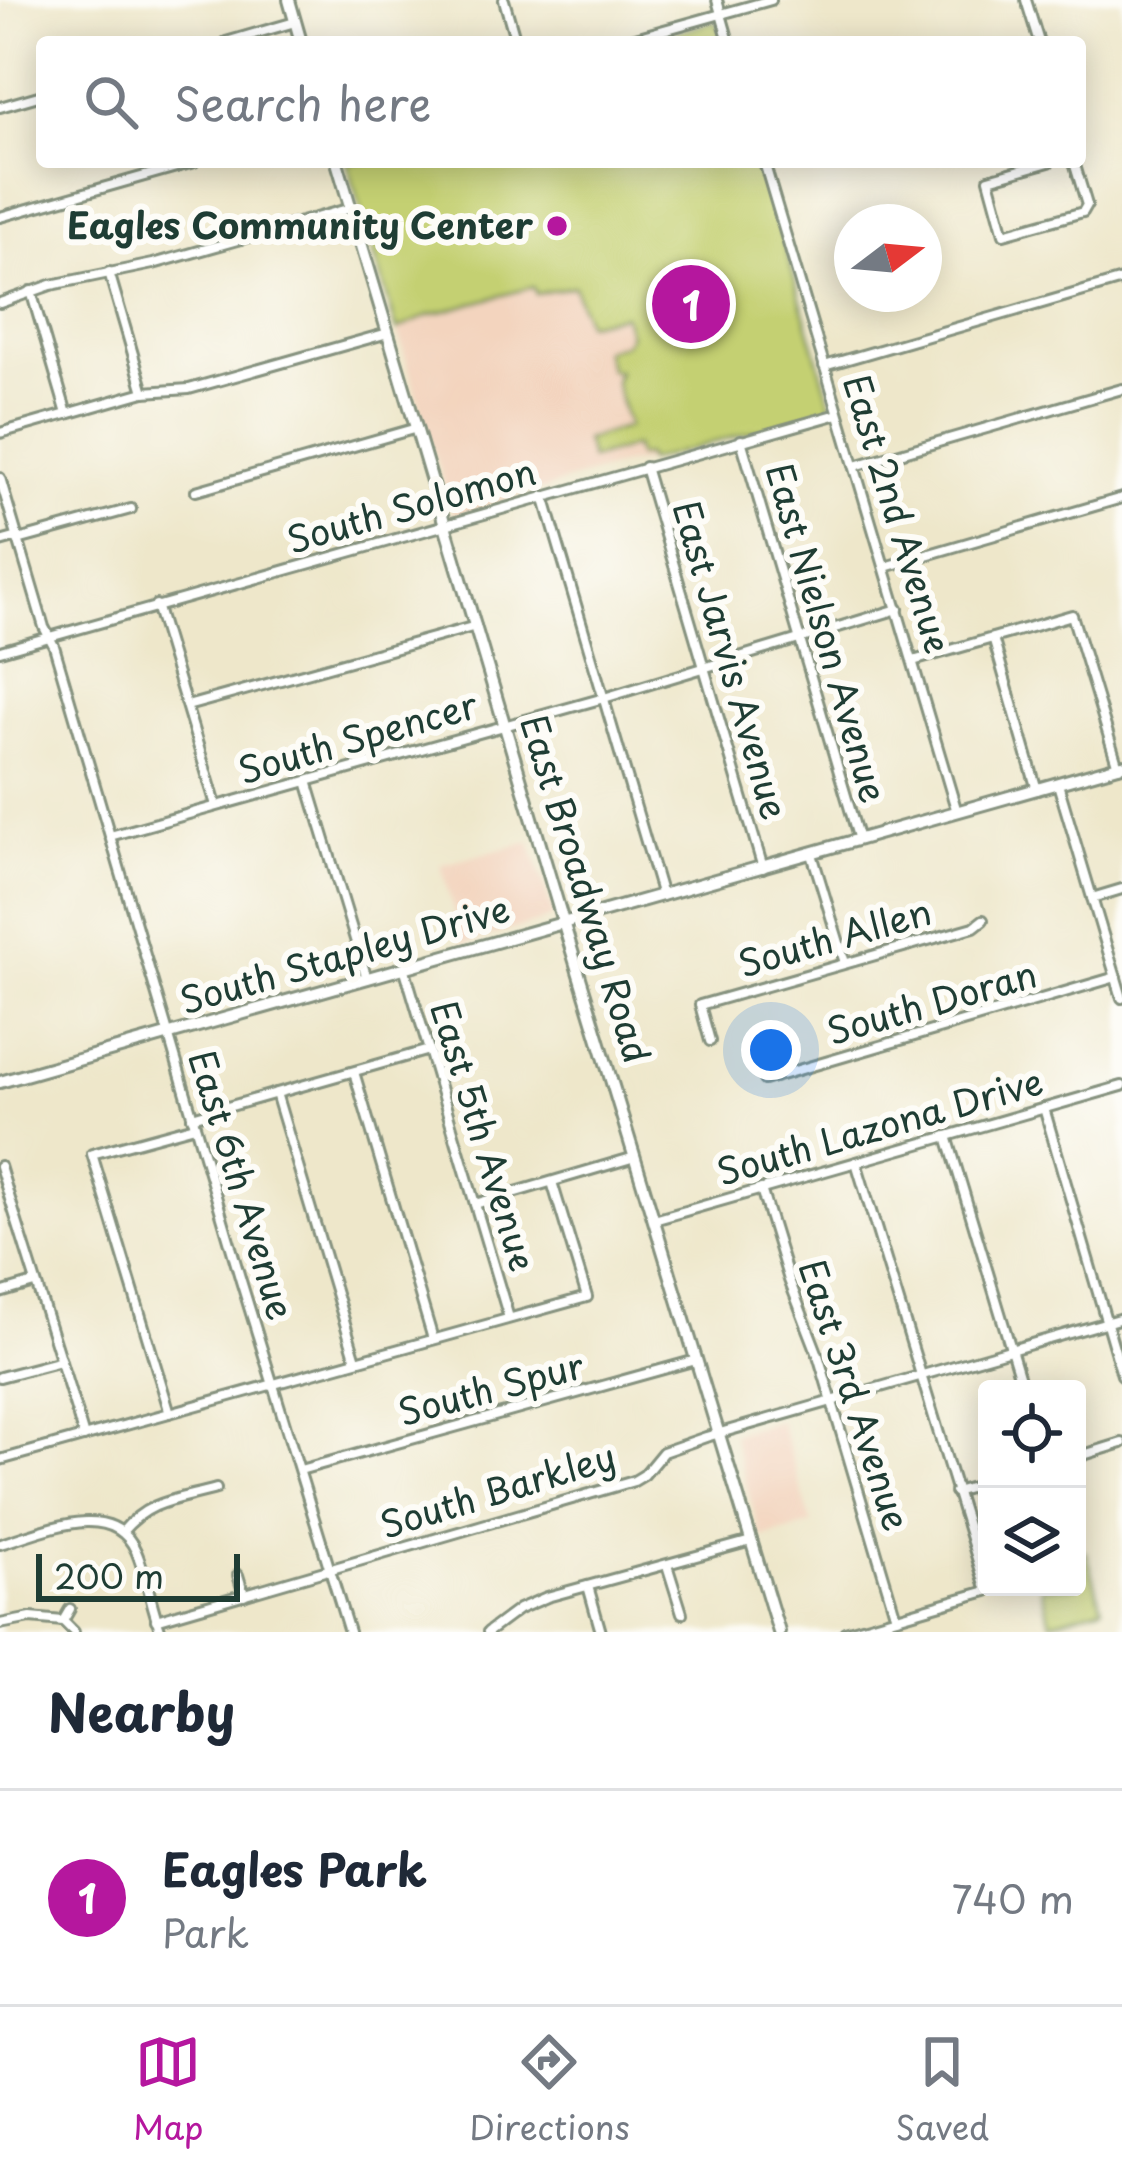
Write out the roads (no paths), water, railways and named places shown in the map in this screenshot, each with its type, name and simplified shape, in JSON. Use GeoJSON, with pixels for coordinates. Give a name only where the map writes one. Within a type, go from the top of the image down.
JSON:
{"type":"FeatureCollection","features":[{"type":"Feature","properties":{"kind":"main road"},"geometry":{"type":"LineString","coordinates":[[289,0],[299,36]]}},
{"type":"Feature","properties":{"kind":"main road","name":"East Broadway Road"},"geometry":{"type":"LineString","coordinates":[[340,168],[779,1632]]}},
{"type":"Feature","properties":{"kind":"main road","name":"South Stapley Drive"},"geometry":{"type":"LineString","coordinates":[[0,1082],[1120,766]]}},
{"type":"Feature","properties":{"kind":"street"},"geometry":{"type":"LineString","coordinates":[[504,0],[514,36]]}},
{"type":"Feature","properties":{"kind":"street"},"geometry":{"type":"LineString","coordinates":[[717,0],[728,36]]}},
{"type":"Feature","properties":{"kind":"street"},"geometry":{"type":"LineString","coordinates":[[642,36],[771,0]]}},
{"type":"Feature","properties":{"kind":"street"},"geometry":{"type":"LineString","coordinates":[[1026,0],[1037,36]]}},
{"type":"Feature","properties":{"kind":"street"},"geometry":{"type":"LineString","coordinates":[[247,36],[295,22]]}},
{"type":"Feature","properties":{"kind":"street"},"geometry":{"type":"LineString","coordinates":[[0,107],[36,97]]}},
{"type":"Feature","properties":{"kind":"street"},"geometry":{"type":"LineString","coordinates":[[0,217],[173,168]]}},
{"type":"Feature","properties":{"kind":"street","name":"East 2nd Avenue"},"geometry":{"type":"LineString","coordinates":[[766,168],[957,812]]}},
{"type":"Feature","properties":{"kind":"street"},"geometry":{"type":"LineString","coordinates":[[1027,168],[988,179],[1004,234],[1083,212],[1087,206],[1076,168]]}},
{"type":"Feature","properties":{"kind":"street"},"geometry":{"type":"LineString","coordinates":[[0,303],[351,208]]}},
{"type":"Feature","properties":{"kind":"street"},"geometry":{"type":"LineString","coordinates":[[109,272],[144,392]]}},
{"type":"Feature","properties":{"kind":"street"},"geometry":{"type":"LineString","coordinates":[[824,366],[1122,280]]}},
{"type":"Feature","properties":{"kind":"street"},"geometry":{"type":"LineString","coordinates":[[31,291],[67,414]]}},
{"type":"Feature","properties":{"kind":"street"},"geometry":{"type":"LineString","coordinates":[[0,433],[144,392],[196,387],[388,333]]}},
{"type":"Feature","properties":{"kind":"street"},"geometry":{"type":"LineString","coordinates":[[855,466],[1122,389]]}},
{"type":"Feature","properties":{"kind":"street","name":"South Solomon"},"geometry":{"type":"LineString","coordinates":[[0,650],[838,414]]}},
{"type":"Feature","properties":{"kind":"street"},"geometry":{"type":"LineString","coordinates":[[196,491],[417,428]]}},
{"type":"Feature","properties":{"kind":"street","name":"East Nielson Avenue"},"geometry":{"type":"LineString","coordinates":[[741,440],[859,840]]}},
{"type":"Feature","properties":{"kind":"street","name":"East Jarvis Avenue"},"geometry":{"type":"LineString","coordinates":[[645,467],[764,868]]}},
{"type":"Feature","properties":{"kind":"street","name":"East 6th Avenue"},"geometry":{"type":"LineString","coordinates":[[0,478],[349,1632]]}},
{"type":"Feature","properties":{"kind":"street"},"geometry":{"type":"LineString","coordinates":[[544,496],[662,896]]}},
{"type":"Feature","properties":{"kind":"street"},"geometry":{"type":"LineString","coordinates":[[885,567],[1122,498]]}},
{"type":"Feature","properties":{"kind":"street"},"geometry":{"type":"LineString","coordinates":[[0,542],[131,509]]}},
{"type":"Feature","properties":{"kind":"street"},"geometry":{"type":"LineString","coordinates":[[156,605],[216,805]]}},
{"type":"Feature","properties":{"kind":"street","name":"South Spencer"},"geometry":{"type":"LineString","coordinates":[[110,836],[898,610]]}},
{"type":"Feature","properties":{"kind":"street"},"geometry":{"type":"LineString","coordinates":[[914,661],[1072,615],[1120,766]]}},
{"type":"Feature","properties":{"kind":"street"},"geometry":{"type":"LineString","coordinates":[[187,706],[476,626]]}},
{"type":"Feature","properties":{"kind":"street"},"geometry":{"type":"LineString","coordinates":[[993,638],[1037,790]]}},
{"type":"Feature","properties":{"kind":"street"},"geometry":{"type":"LineString","coordinates":[[307,780],[367,981]]}},
{"type":"Feature","properties":{"kind":"street"},"geometry":{"type":"LineString","coordinates":[[1058,784],[1122,998]]}},
{"type":"Feature","properties":{"kind":"street","name":"East Jarvis Avenue"},"geometry":{"type":"LineString","coordinates":[[812,854],[845,963]]}},
{"type":"Feature","properties":{"kind":"street"},"geometry":{"type":"LineString","coordinates":[[1092,898],[1122,890]]}},
{"type":"Feature","properties":{"kind":"street","name":"South Allen"},"geometry":{"type":"LineString","coordinates":[[710,1040],[700,1005],[974,927],[983,920]]}},
{"type":"Feature","properties":{"kind":"street","name":"East 5th Avenue"},"geometry":{"type":"LineString","coordinates":[[405,970],[509,1318]]}},
{"type":"Feature","properties":{"kind":"street","name":"South Doran"},"geometry":{"type":"LineString","coordinates":[[764,1080],[1118,980]]}},
{"type":"Feature","properties":{"kind":"street"},"geometry":{"type":"LineString","coordinates":[[170,1413],[92,1154],[276,1093],[429,1050]]}},
{"type":"Feature","properties":{"kind":"street"},"geometry":{"type":"LineString","coordinates":[[354,1072],[433,1339]]}},
{"type":"Feature","properties":{"kind":"street","name":"South Lazona Drive"},"geometry":{"type":"LineString","coordinates":[[654,1220],[1122,1086]]}},
{"type":"Feature","properties":{"kind":"street"},"geometry":{"type":"LineString","coordinates":[[276,1093],[356,1360]]}},
{"type":"Feature","properties":{"kind":"street"},"geometry":{"type":"LineString","coordinates":[[1044,1108],[1122,1375]]}},
{"type":"Feature","properties":{"kind":"street"},"geometry":{"type":"LineString","coordinates":[[946,1136],[1020,1380]]}},
{"type":"Feature","properties":{"kind":"street"},"geometry":{"type":"LineString","coordinates":[[475,1204],[635,1157]]}},
{"type":"Feature","properties":{"kind":"street"},"geometry":{"type":"LineString","coordinates":[[845,1632],[987,1592],[856,1162]]}},
{"type":"Feature","properties":{"kind":"street"},"geometry":{"type":"LineString","coordinates":[[0,1166],[5,1205],[62,1360],[84,1437]]}},
{"type":"Feature","properties":{"kind":"street"},"geometry":{"type":"LineString","coordinates":[[0,1460],[587,1297],[552,1182]]}},
{"type":"Feature","properties":{"kind":"street","name":"East 3rd Avenue"},"geometry":{"type":"LineString","coordinates":[[761,1189],[818,1355],[896,1617]]}},
{"type":"Feature","properties":{"kind":"street"},"geometry":{"type":"LineString","coordinates":[[0,1293],[34,1283]]}},
{"type":"Feature","properties":{"kind":"street","name":"South Barkley"},"geometry":{"type":"LineString","coordinates":[[156,1621],[634,1481],[663,1453],[719,1433],[1122,1318]]}},
{"type":"Feature","properties":{"kind":"street"},"geometry":{"type":"LineString","coordinates":[[0,1377],[62,1360]]}},
{"type":"Feature","properties":{"kind":"street","name":"South Spur"},"geometry":{"type":"LineString","coordinates":[[299,1470],[696,1360]]}},
{"type":"Feature","properties":{"kind":"street"},"geometry":{"type":"LineString","coordinates":[[1086,1454],[1122,1443]]}},
{"type":"Feature","properties":{"kind":"street"},"geometry":{"type":"LineString","coordinates":[[955,1492],[978,1486]]}},
{"type":"Feature","properties":{"kind":"street"},"geometry":{"type":"LineString","coordinates":[[122,1532],[137,1514],[153,1505],[215,1489]]}},
{"type":"Feature","properties":{"kind":"street"},"geometry":{"type":"LineString","coordinates":[[0,1544],[82,1521],[103,1522],[122,1532],[135,1548],[161,1632]]}},
{"type":"Feature","properties":{"kind":"street"},"geometry":{"type":"LineString","coordinates":[[488,1632],[548,1597],[751,1540]]}},
{"type":"Feature","properties":{"kind":"street"},"geometry":{"type":"LineString","coordinates":[[667,1565],[682,1613]]}},
{"type":"Feature","properties":{"kind":"street"},"geometry":{"type":"LineString","coordinates":[[238,1575],[244,1595]]}},
{"type":"Feature","properties":{"kind":"street"},"geometry":{"type":"LineString","coordinates":[[588,1586],[601,1632]]}},
{"type":"Feature","properties":{"kind":"street"},"geometry":{"type":"LineString","coordinates":[[63,1622],[70,1609]]}},
{"type":"Feature","properties":{"kind":"street"},"geometry":{"type":"LineString","coordinates":[[0,1624],[31,1618],[63,1622],[74,1632]]}},
{"type":"Feature","properties":{"kind":"street"},"geometry":{"type":"LineString","coordinates":[[502,1621],[510,1632]]}},
{"type":"Feature","properties":{"kind":"place","name":"Eagles Community Center"},"geometry":{"type":"Point","coordinates":[557,226]}},
{"type":"Feature","properties":{"kind":"place","name":"Eagles Park"},"geometry":{"type":"Point","coordinates":[691,304]}}]}
